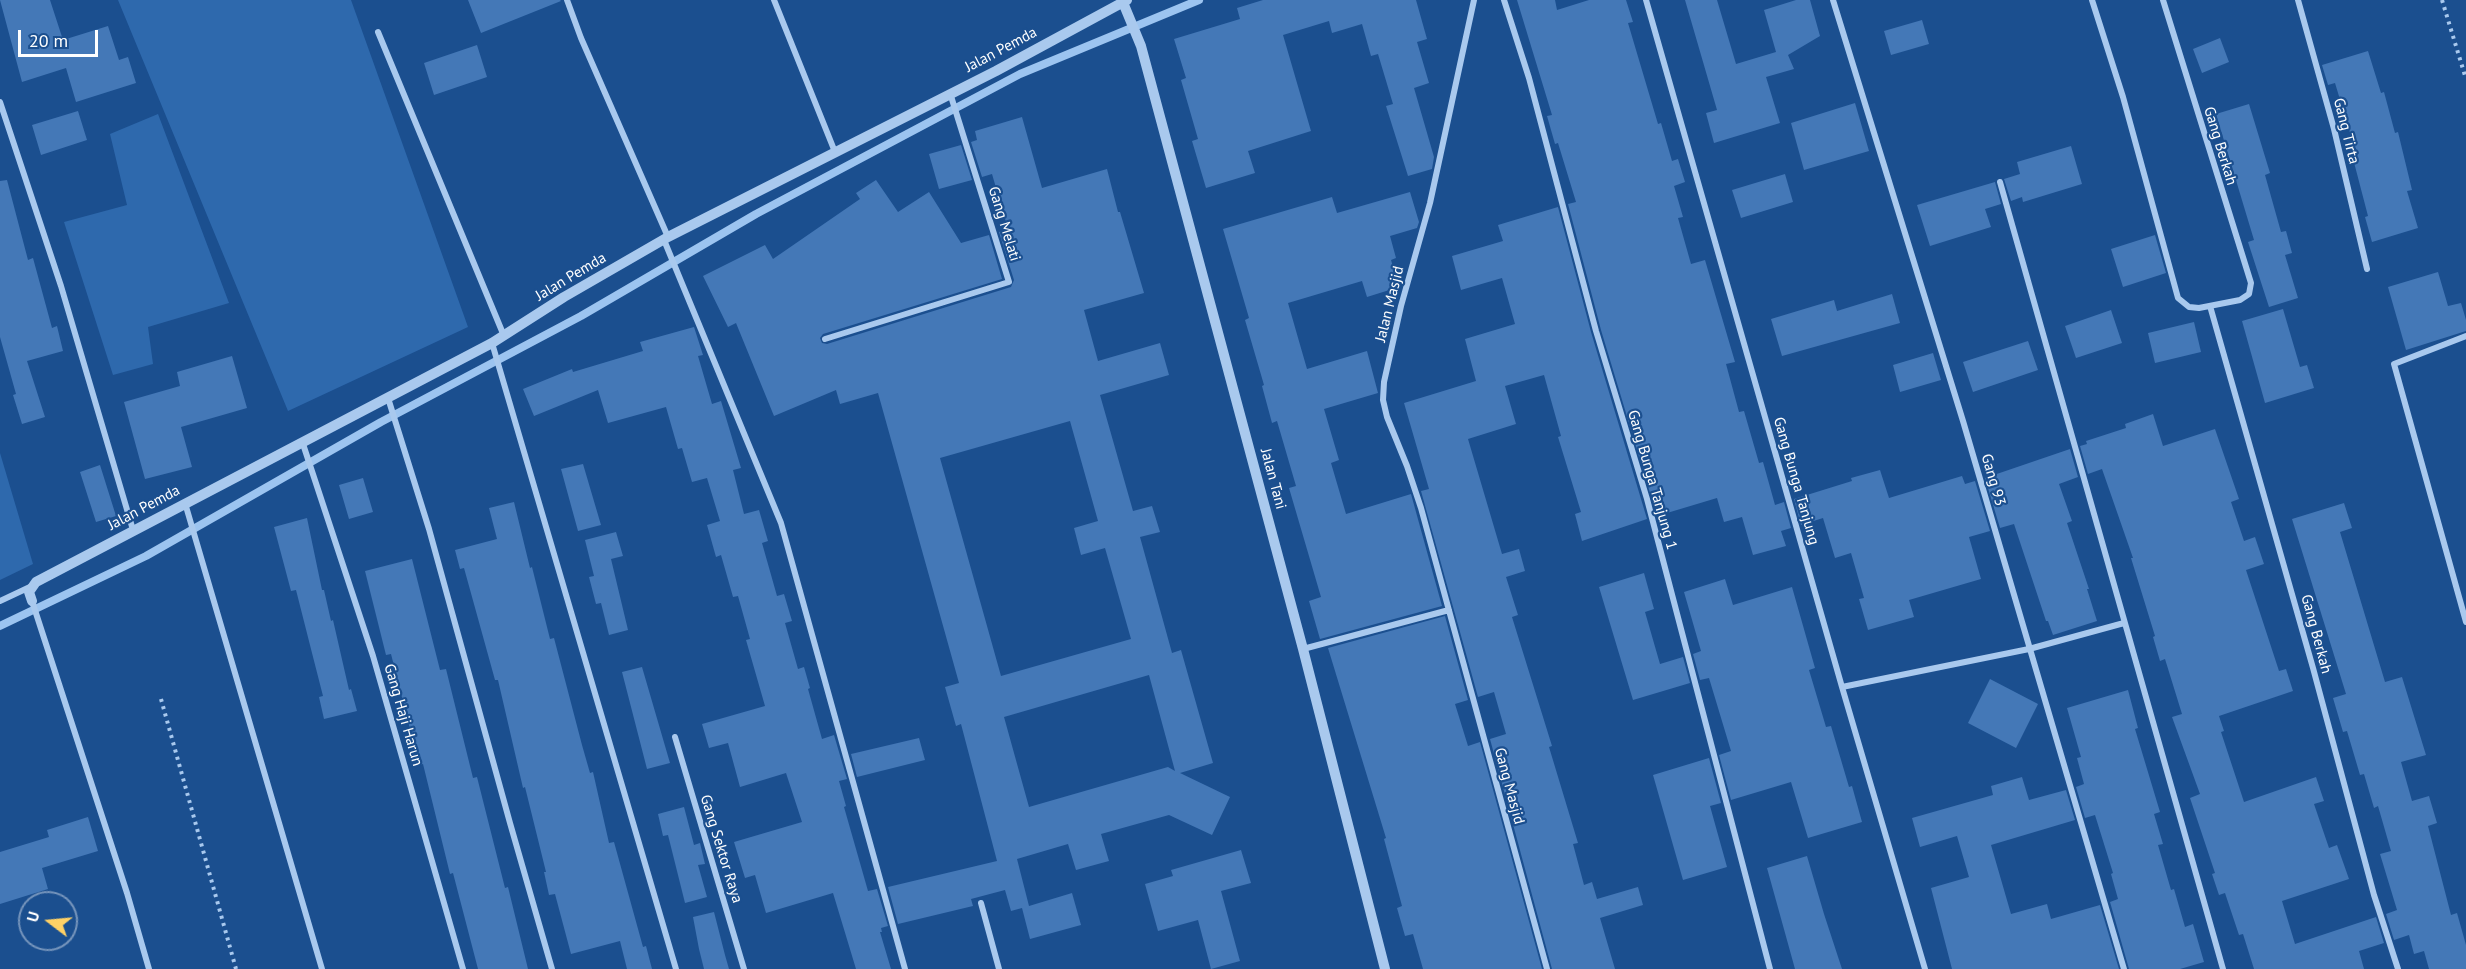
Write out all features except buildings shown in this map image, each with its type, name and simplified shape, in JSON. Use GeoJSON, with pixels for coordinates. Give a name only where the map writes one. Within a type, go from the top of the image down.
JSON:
{"type":"FeatureCollection","features":[{"type":"Feature","properties":{"kind":"street"},"geometry":{"type":"LineString","coordinates":[[567,0],[781,523],[905,969]]}},
{"type":"Feature","properties":{"kind":"street"},"geometry":{"type":"LineString","coordinates":[[774,0],[835,152]]}},
{"type":"Feature","properties":{"kind":"street","name":"Jalan Masjid"},"geometry":{"type":"LineString","coordinates":[[1449,610],[1421,508],[1387,417],[1383,400],[1384,382],[1401,306],[1430,203],[1474,0]]}},
{"type":"Feature","properties":{"kind":"street","name":"Gang Bunga Tanjung 1"},"geometry":{"type":"LineString","coordinates":[[1504,0],[1529,78],[1596,331],[1647,499],[1770,969]]}},
{"type":"Feature","properties":{"kind":"street","name":"Gang Bunga Tanjung"},"geometry":{"type":"LineString","coordinates":[[1646,0],[1925,969]]}},
{"type":"Feature","properties":{"kind":"street","name":"Gang 93"},"geometry":{"type":"LineString","coordinates":[[1833,0],[1930,309],[2124,969]]}},
{"type":"Feature","properties":{"kind":"street","name":"Gang Berkah"},"geometry":{"type":"LineString","coordinates":[[2092,0],[2123,97],[2178,298],[2189,307],[2210,306],[2240,300],[2249,294],[2250,283],[2163,0]]}},
{"type":"Feature","properties":{"kind":"street","name":"Gang Tirta"},"geometry":{"type":"LineString","coordinates":[[2298,0],[2334,129],[2367,269]]}},
{"type":"Feature","properties":{"kind":"street","name":"Jalan Pemda"},"geometry":{"type":"LineString","coordinates":[[0,601],[185,503],[305,449],[343,420],[390,403],[494,346],[504,336],[564,297],[666,239],[1124,1]]}},
{"type":"Feature","properties":{"kind":"street","name":"Jalan Tani"},"geometry":{"type":"LineString","coordinates":[[1124,1],[1128,17],[1141,46],[1303,649],[1385,969]]}},
{"type":"Feature","properties":{"kind":"street"},"geometry":{"type":"LineString","coordinates":[[378,32],[504,336]]}},
{"type":"Feature","properties":{"kind":"street","name":"Gang Melati"},"geometry":{"type":"LineString","coordinates":[[825,339],[1009,282],[950,93]]}},
{"type":"Feature","properties":{"kind":"street"},"geometry":{"type":"LineString","coordinates":[[0,102],[61,286],[133,530]]}},
{"type":"Feature","properties":{"kind":"street"},"geometry":{"type":"LineString","coordinates":[[2001,182],[2223,969]]}},
{"type":"Feature","properties":{"kind":"street","name":"Gang Berkah"},"geometry":{"type":"LineString","coordinates":[[2210,306],[2292,592],[2374,896],[2398,969]]}},
{"type":"Feature","properties":{"kind":"street"},"geometry":{"type":"LineString","coordinates":[[2466,336],[2394,364],[2466,622]]}},
{"type":"Feature","properties":{"kind":"street"},"geometry":{"type":"LineString","coordinates":[[494,346],[676,969]]}},
{"type":"Feature","properties":{"kind":"street"},"geometry":{"type":"LineString","coordinates":[[390,403],[429,529],[552,969]]}},
{"type":"Feature","properties":{"kind":"street","name":"Gang Haji Harun"},"geometry":{"type":"LineString","coordinates":[[305,449],[373,656],[463,969]]}},
{"type":"Feature","properties":{"kind":"street"},"geometry":{"type":"LineString","coordinates":[[185,503],[322,969]]}},
{"type":"Feature","properties":{"kind":"street"},"geometry":{"type":"LineString","coordinates":[[32,585],[29,592],[127,893],[149,969]]}},
{"type":"Feature","properties":{"kind":"street"},"geometry":{"type":"LineString","coordinates":[[1303,649],[1449,610]]}},
{"type":"Feature","properties":{"kind":"street","name":"Gang Masjid"},"geometry":{"type":"LineString","coordinates":[[1449,610],[1547,969]]}},
{"type":"Feature","properties":{"kind":"street"},"geometry":{"type":"LineString","coordinates":[[1842,687],[2029,649],[2124,623]]}},
{"type":"Feature","properties":{"kind":"street","name":"Gang Sektor Raya"},"geometry":{"type":"LineString","coordinates":[[675,737],[744,969]]}},
{"type":"Feature","properties":{"kind":"street"},"geometry":{"type":"LineString","coordinates":[[981,903],[999,969]]}},
{"type":"Feature","properties":{"kind":"path"},"geometry":{"type":"LineString","coordinates":[[2442,0],[2466,79]]}},
{"type":"Feature","properties":{"kind":"path"},"geometry":{"type":"LineString","coordinates":[[161,699],[237,969]]}},
{"type":"Feature","properties":{"kind":"shaded area"},"geometry":{"type":"Polygon","coordinates":[[[118,0],[351,0],[468,327],[288,411],[118,0]]]}},
{"type":"Feature","properties":{"kind":"shaded area"},"geometry":{"type":"Polygon","coordinates":[[[158,114],[229,303],[148,327],[153,364],[113,375],[64,222],[127,205],[110,134],[158,114]]]}},
{"type":"Feature","properties":{"kind":"shaded area"},"geometry":{"type":"Polygon","coordinates":[[[0,453],[33,564],[0,580],[0,453]]]}},
{"type":"Feature","properties":{"kind":"waterway"},"geometry":{"type":"LineString","coordinates":[[0,626],[146,556],[381,422],[581,316],[756,214],[1020,74],[1199,0]]}}]}
